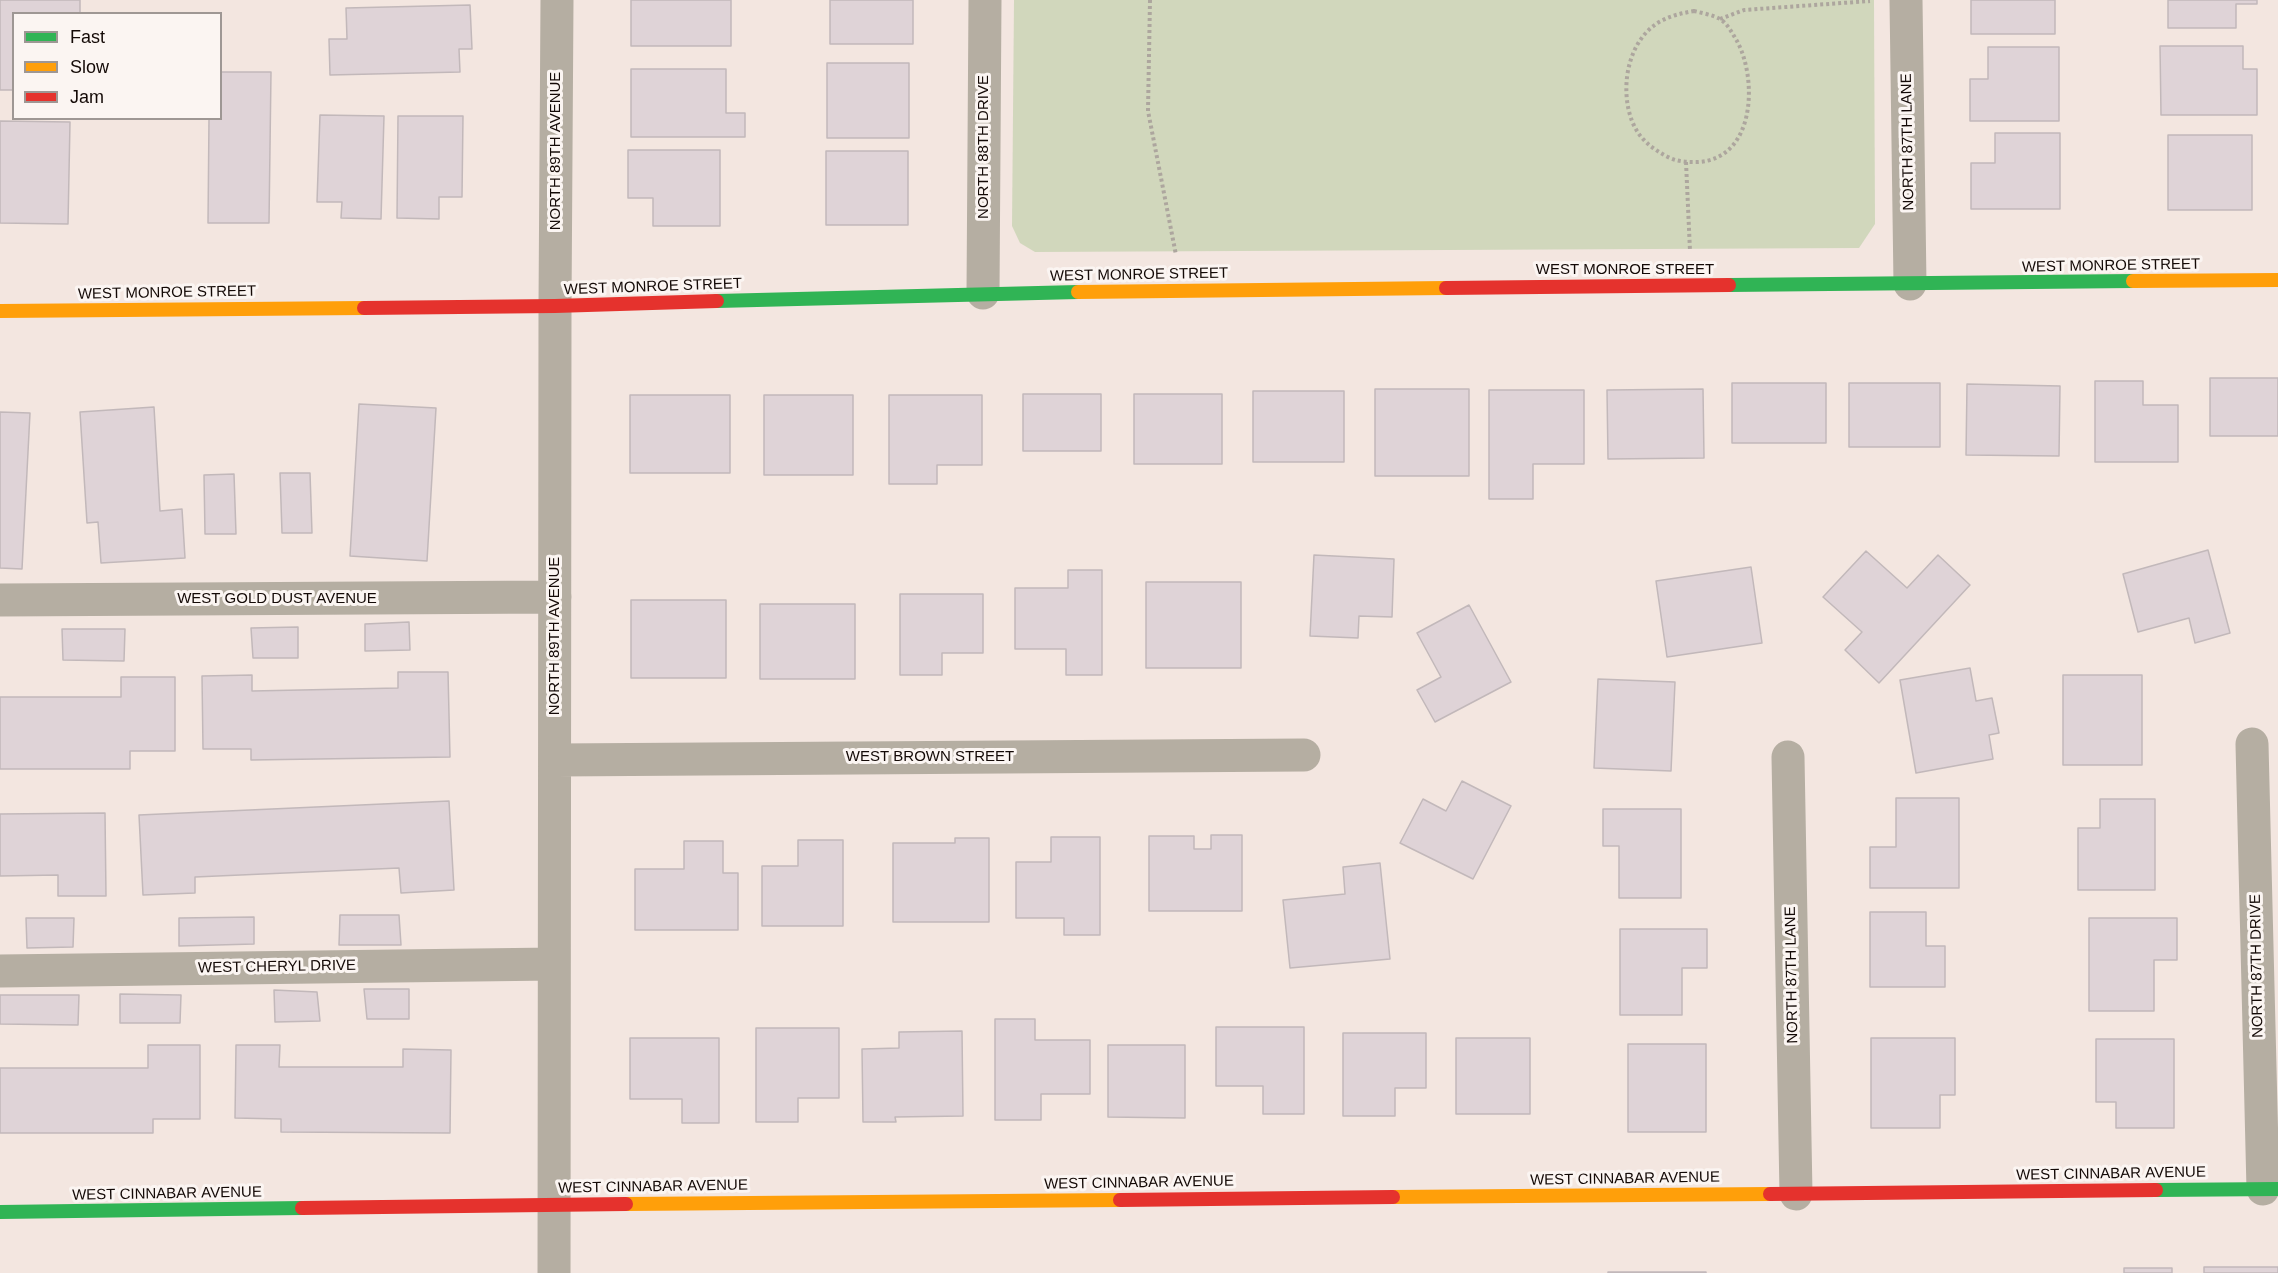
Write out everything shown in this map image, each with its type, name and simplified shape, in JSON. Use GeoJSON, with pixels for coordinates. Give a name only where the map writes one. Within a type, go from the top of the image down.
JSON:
{"type":"FeatureCollection","features":[{"type":"Feature","properties":{"kind":"street","name":"NORTH 89TH AVENUE"},"geometry":{"type":"LineString","coordinates":[[554,1273],[557,0]]}},
{"type":"Feature","properties":{"kind":"street","name":"NORTH 88TH DRIVE"},"geometry":{"type":"LineString","coordinates":[[983,293],[985,0]]}},
{"type":"Feature","properties":{"kind":"street","name":"NORTH 87TH LANE"},"geometry":{"type":"LineString","coordinates":[[1906,0],[1910,284]]}},
{"type":"Feature","properties":{"kind":"street","name":"WEST MONROE STREET"},"geometry":{"type":"LineString","coordinates":[[0,311],[555,306],[983,293],[1177,290],[2278,280]]}},
{"type":"Feature","properties":{"kind":"street","name":"WEST GOLD DUST AVENUE"},"geometry":{"type":"LineString","coordinates":[[0,600],[555,597]]}},
{"type":"Feature","properties":{"kind":"street","name":"NORTH 87TH DRIVE"},"geometry":{"type":"LineString","coordinates":[[2252,744],[2270,1189]]}},
{"type":"Feature","properties":{"kind":"street","name":"WEST BROWN STREET"},"geometry":{"type":"LineString","coordinates":[[556,760],[1304,755]]}},
{"type":"Feature","properties":{"kind":"street","name":"NORTH 87TH LANE"},"geometry":{"type":"LineString","coordinates":[[1788,757],[1796,1194]]}},
{"type":"Feature","properties":{"kind":"street","name":"WEST CHERYL DRIVE"},"geometry":{"type":"LineString","coordinates":[[0,971],[554,964]]}},
{"type":"Feature","properties":{"kind":"street","name":"WEST CINNABAR AVENUE"},"geometry":{"type":"LineString","coordinates":[[0,1212],[2270,1189]]}},
{"type":"Feature","properties":{"kind":"path"},"geometry":{"type":"LineString","coordinates":[[1150,0],[1148,111],[1176,249],[1177,290]]}},
{"type":"Feature","properties":{"kind":"path"},"geometry":{"type":"LineString","coordinates":[[1720,19],[1744,10],[1830,2],[1874,1]]}},
{"type":"Feature","properties":{"kind":"path"},"geometry":{"type":"LineString","coordinates":[[1694,11],[1720,19],[1729,27],[1744,57],[1749,82],[1748,113],[1741,135],[1717,159],[1705,162],[1686,162],[1674,160],[1653,149],[1636,132],[1627,99],[1629,63],[1636,46],[1661,21],[1677,14],[1694,11]]}},
{"type":"Feature","properties":{"kind":"path"},"geometry":{"type":"LineString","coordinates":[[1686,162],[1691,286]]}},
{"type":"Feature","properties":{"kind":"green space"},"geometry":{"type":"Polygon","coordinates":[[[1014,0],[1874,0],[1875,224],[1859,248],[1035,252],[1020,243],[1012,226],[1014,0]]]}},
{"type":"Feature","properties":{"kind":"building"},"geometry":{"type":"Polygon","coordinates":[[[0,0],[80,0],[80,12],[12,12],[12,90],[0,90],[0,0]]]}},
{"type":"Feature","properties":{"kind":"building"},"geometry":{"type":"Polygon","coordinates":[[[631,0],[731,0],[731,46],[631,46],[631,0]]]}},
{"type":"Feature","properties":{"kind":"building"},"geometry":{"type":"Polygon","coordinates":[[[830,0],[913,0],[913,44],[830,44],[830,0]]]}},
{"type":"Feature","properties":{"kind":"building"},"geometry":{"type":"Polygon","coordinates":[[[1971,0],[2055,0],[2055,34],[1971,34],[1971,0]]]}},
{"type":"Feature","properties":{"kind":"building"},"geometry":{"type":"Polygon","coordinates":[[[2168,0],[2257,0],[2257,4],[2236,4],[2236,28],[2168,28],[2168,0]]]}},
{"type":"Feature","properties":{"kind":"building"},"geometry":{"type":"Polygon","coordinates":[[[470,5],[472,49],[459,49],[460,72],[330,75],[329,39],[347,39],[346,8],[470,5]]]}},
{"type":"Feature","properties":{"kind":"building"},"geometry":{"type":"Polygon","coordinates":[[[2160,46],[2243,46],[2243,69],[2257,69],[2257,115],[2161,115],[2160,46]]]}},
{"type":"Feature","properties":{"kind":"building"},"geometry":{"type":"Polygon","coordinates":[[[1988,47],[2059,47],[2059,121],[1970,121],[1970,79],[1988,79],[1988,47]]]}},
{"type":"Feature","properties":{"kind":"building"},"geometry":{"type":"Polygon","coordinates":[[[827,63],[909,63],[909,138],[827,138],[827,63]]]}},
{"type":"Feature","properties":{"kind":"building"},"geometry":{"type":"Polygon","coordinates":[[[631,69],[726,69],[726,113],[745,113],[745,137],[631,137],[631,69]]]}},
{"type":"Feature","properties":{"kind":"building"},"geometry":{"type":"Polygon","coordinates":[[[222,72],[271,72],[269,223],[208,223],[209,120],[222,120],[222,72]]]}},
{"type":"Feature","properties":{"kind":"building"},"geometry":{"type":"Polygon","coordinates":[[[320,115],[384,116],[381,219],[341,218],[342,202],[317,202],[320,115]]]}},
{"type":"Feature","properties":{"kind":"building"},"geometry":{"type":"Polygon","coordinates":[[[398,116],[463,116],[462,197],[439,197],[439,219],[397,218],[398,116]]]}},
{"type":"Feature","properties":{"kind":"building"},"geometry":{"type":"Polygon","coordinates":[[[0,121],[70,122],[68,224],[0,223],[0,121]]]}},
{"type":"Feature","properties":{"kind":"building"},"geometry":{"type":"Polygon","coordinates":[[[1995,133],[2060,133],[2060,209],[1971,209],[1971,163],[1995,163],[1995,133]]]}},
{"type":"Feature","properties":{"kind":"building"},"geometry":{"type":"Polygon","coordinates":[[[2168,135],[2252,135],[2252,210],[2168,210],[2168,135]]]}},
{"type":"Feature","properties":{"kind":"building"},"geometry":{"type":"Polygon","coordinates":[[[628,150],[720,150],[720,226],[653,226],[653,198],[628,198],[628,150]]]}},
{"type":"Feature","properties":{"kind":"building"},"geometry":{"type":"Polygon","coordinates":[[[826,151],[908,151],[908,225],[826,225],[826,151]]]}},
{"type":"Feature","properties":{"kind":"building"},"geometry":{"type":"Polygon","coordinates":[[[2210,378],[2278,378],[2278,436],[2210,436],[2210,378]]]}},
{"type":"Feature","properties":{"kind":"building"},"geometry":{"type":"Polygon","coordinates":[[[2095,381],[2143,381],[2143,405],[2178,405],[2178,462],[2095,462],[2095,381]]]}},
{"type":"Feature","properties":{"kind":"building"},"geometry":{"type":"Polygon","coordinates":[[[1732,383],[1826,383],[1826,443],[1732,443],[1732,383]]]}},
{"type":"Feature","properties":{"kind":"building"},"geometry":{"type":"Polygon","coordinates":[[[1849,383],[1940,383],[1940,447],[1849,447],[1849,383]]]}},
{"type":"Feature","properties":{"kind":"building"},"geometry":{"type":"Polygon","coordinates":[[[1967,384],[2060,386],[2059,456],[1966,455],[1967,384]]]}},
{"type":"Feature","properties":{"kind":"building"},"geometry":{"type":"Polygon","coordinates":[[[1375,389],[1469,389],[1469,476],[1375,476],[1375,389]]]}},
{"type":"Feature","properties":{"kind":"building"},"geometry":{"type":"Polygon","coordinates":[[[1703,389],[1704,458],[1608,459],[1607,390],[1703,389]]]}},
{"type":"Feature","properties":{"kind":"building"},"geometry":{"type":"Polygon","coordinates":[[[1489,390],[1584,390],[1584,464],[1533,464],[1533,499],[1489,499],[1489,390]]]}},
{"type":"Feature","properties":{"kind":"building"},"geometry":{"type":"Polygon","coordinates":[[[1253,391],[1344,391],[1344,462],[1253,462],[1253,391]]]}},
{"type":"Feature","properties":{"kind":"building"},"geometry":{"type":"Polygon","coordinates":[[[1023,394],[1101,394],[1101,451],[1023,451],[1023,394]]]}},
{"type":"Feature","properties":{"kind":"building"},"geometry":{"type":"Polygon","coordinates":[[[1134,394],[1222,394],[1222,464],[1134,464],[1134,394]]]}},
{"type":"Feature","properties":{"kind":"building"},"geometry":{"type":"Polygon","coordinates":[[[630,395],[730,395],[730,473],[630,473],[630,395]]]}},
{"type":"Feature","properties":{"kind":"building"},"geometry":{"type":"Polygon","coordinates":[[[764,395],[853,395],[853,475],[764,475],[764,395]]]}},
{"type":"Feature","properties":{"kind":"building"},"geometry":{"type":"Polygon","coordinates":[[[889,395],[982,395],[982,465],[937,465],[937,484],[889,484],[889,395]]]}},
{"type":"Feature","properties":{"kind":"building"},"geometry":{"type":"Polygon","coordinates":[[[359,404],[436,408],[427,561],[350,556],[359,404]]]}},
{"type":"Feature","properties":{"kind":"building"},"geometry":{"type":"Polygon","coordinates":[[[154,407],[160,511],[182,509],[185,558],[101,563],[98,522],[87,523],[80,412],[154,407]]]}},
{"type":"Feature","properties":{"kind":"building"},"geometry":{"type":"Polygon","coordinates":[[[0,412],[30,413],[22,569],[0,568],[0,412]]]}},
{"type":"Feature","properties":{"kind":"building"},"geometry":{"type":"Polygon","coordinates":[[[280,473],[310,473],[312,533],[282,533],[280,473]]]}},
{"type":"Feature","properties":{"kind":"building"},"geometry":{"type":"Polygon","coordinates":[[[234,474],[236,534],[205,534],[204,475],[234,474]]]}},
{"type":"Feature","properties":{"kind":"building"},"geometry":{"type":"Polygon","coordinates":[[[2208,550],[2230,633],[2195,643],[2189,618],[2138,632],[2123,574],[2208,550]]]}},
{"type":"Feature","properties":{"kind":"building"},"geometry":{"type":"Polygon","coordinates":[[[1866,551],[1907,588],[1938,555],[1970,585],[1879,683],[1845,650],[1862,632],[1823,597],[1866,551]]]}},
{"type":"Feature","properties":{"kind":"building"},"geometry":{"type":"Polygon","coordinates":[[[1314,555],[1394,559],[1392,617],[1359,616],[1358,638],[1310,636],[1314,555]]]}},
{"type":"Feature","properties":{"kind":"building"},"geometry":{"type":"Polygon","coordinates":[[[1751,567],[1762,643],[1667,657],[1656,581],[1751,567]]]}},
{"type":"Feature","properties":{"kind":"building"},"geometry":{"type":"Polygon","coordinates":[[[1068,570],[1102,570],[1102,675],[1066,675],[1066,649],[1015,649],[1015,588],[1068,588],[1068,570]]]}},
{"type":"Feature","properties":{"kind":"building"},"geometry":{"type":"Polygon","coordinates":[[[1146,582],[1241,582],[1241,668],[1146,668],[1146,582]]]}},
{"type":"Feature","properties":{"kind":"building"},"geometry":{"type":"Polygon","coordinates":[[[900,594],[983,594],[983,653],[942,653],[942,675],[900,675],[900,594]]]}},
{"type":"Feature","properties":{"kind":"building"},"geometry":{"type":"Polygon","coordinates":[[[631,600],[726,600],[726,678],[631,678],[631,600]]]}},
{"type":"Feature","properties":{"kind":"building"},"geometry":{"type":"Polygon","coordinates":[[[760,604],[855,604],[855,679],[760,679],[760,604]]]}},
{"type":"Feature","properties":{"kind":"building"},"geometry":{"type":"Polygon","coordinates":[[[1469,605],[1511,682],[1435,722],[1417,690],[1441,677],[1417,633],[1469,605]]]}},
{"type":"Feature","properties":{"kind":"building"},"geometry":{"type":"Polygon","coordinates":[[[409,622],[410,650],[365,651],[365,624],[409,622]]]}},
{"type":"Feature","properties":{"kind":"building"},"geometry":{"type":"Polygon","coordinates":[[[298,627],[298,658],[253,658],[251,628],[298,627]]]}},
{"type":"Feature","properties":{"kind":"building"},"geometry":{"type":"Polygon","coordinates":[[[62,629],[125,629],[124,661],[63,660],[62,629]]]}},
{"type":"Feature","properties":{"kind":"building"},"geometry":{"type":"Polygon","coordinates":[[[1970,668],[1976,701],[1992,698],[1999,733],[1989,735],[1993,759],[1916,773],[1900,680],[1970,668]]]}},
{"type":"Feature","properties":{"kind":"building"},"geometry":{"type":"Polygon","coordinates":[[[398,672],[448,672],[450,757],[251,760],[251,749],[203,749],[202,676],[252,675],[252,691],[398,688],[398,672]]]}},
{"type":"Feature","properties":{"kind":"building"},"geometry":{"type":"Polygon","coordinates":[[[2063,675],[2142,675],[2142,765],[2063,765],[2063,675]]]}},
{"type":"Feature","properties":{"kind":"building"},"geometry":{"type":"Polygon","coordinates":[[[121,677],[175,677],[175,751],[130,751],[130,769],[0,769],[0,697],[121,697],[121,677]]]}},
{"type":"Feature","properties":{"kind":"building"},"geometry":{"type":"Polygon","coordinates":[[[1598,679],[1675,682],[1671,771],[1594,768],[1598,679]]]}},
{"type":"Feature","properties":{"kind":"building"},"geometry":{"type":"Polygon","coordinates":[[[1462,781],[1511,806],[1473,879],[1400,843],[1423,799],[1446,811],[1462,781]]]}},
{"type":"Feature","properties":{"kind":"building"},"geometry":{"type":"Polygon","coordinates":[[[1896,798],[1959,798],[1959,888],[1870,888],[1870,847],[1896,847],[1896,798]]]}},
{"type":"Feature","properties":{"kind":"building"},"geometry":{"type":"Polygon","coordinates":[[[2100,799],[2155,799],[2155,890],[2078,890],[2078,828],[2100,828],[2100,799]]]}},
{"type":"Feature","properties":{"kind":"building"},"geometry":{"type":"Polygon","coordinates":[[[449,801],[454,890],[401,893],[399,868],[195,877],[195,893],[143,895],[139,815],[449,801]]]}},
{"type":"Feature","properties":{"kind":"building"},"geometry":{"type":"Polygon","coordinates":[[[1603,809],[1681,809],[1681,898],[1619,898],[1619,846],[1603,846],[1603,809]]]}},
{"type":"Feature","properties":{"kind":"building"},"geometry":{"type":"Polygon","coordinates":[[[105,813],[106,896],[58,896],[58,875],[0,876],[0,814],[105,813]]]}},
{"type":"Feature","properties":{"kind":"building"},"geometry":{"type":"Polygon","coordinates":[[[1211,835],[1242,835],[1242,911],[1149,911],[1149,836],[1194,836],[1194,849],[1211,849],[1211,835]]]}},
{"type":"Feature","properties":{"kind":"building"},"geometry":{"type":"Polygon","coordinates":[[[1051,837],[1100,837],[1100,935],[1064,935],[1064,918],[1016,918],[1016,862],[1051,862],[1051,837]]]}},
{"type":"Feature","properties":{"kind":"building"},"geometry":{"type":"Polygon","coordinates":[[[955,838],[989,838],[989,922],[893,922],[893,843],[955,843],[955,838]]]}},
{"type":"Feature","properties":{"kind":"building"},"geometry":{"type":"Polygon","coordinates":[[[798,840],[843,840],[843,926],[762,926],[762,866],[798,866],[798,840]]]}},
{"type":"Feature","properties":{"kind":"building"},"geometry":{"type":"Polygon","coordinates":[[[684,841],[723,841],[723,873],[738,873],[738,930],[635,930],[635,869],[684,869],[684,841]]]}},
{"type":"Feature","properties":{"kind":"building"},"geometry":{"type":"Polygon","coordinates":[[[1380,863],[1390,959],[1290,968],[1283,900],[1345,894],[1343,867],[1380,863]]]}},
{"type":"Feature","properties":{"kind":"building"},"geometry":{"type":"Polygon","coordinates":[[[1870,912],[1926,912],[1926,946],[1945,946],[1945,987],[1870,987],[1870,912]]]}},
{"type":"Feature","properties":{"kind":"building"},"geometry":{"type":"Polygon","coordinates":[[[340,915],[399,915],[401,945],[339,945],[340,915]]]}},
{"type":"Feature","properties":{"kind":"building"},"geometry":{"type":"Polygon","coordinates":[[[254,917],[254,944],[179,946],[179,918],[254,917]]]}},
{"type":"Feature","properties":{"kind":"building"},"geometry":{"type":"Polygon","coordinates":[[[26,918],[74,918],[73,947],[27,948],[26,918]]]}},
{"type":"Feature","properties":{"kind":"building"},"geometry":{"type":"Polygon","coordinates":[[[2089,918],[2177,918],[2177,960],[2154,960],[2154,1011],[2089,1011],[2089,918]]]}},
{"type":"Feature","properties":{"kind":"building"},"geometry":{"type":"Polygon","coordinates":[[[1620,929],[1707,929],[1707,968],[1682,968],[1682,1015],[1620,1015],[1620,929]]]}},
{"type":"Feature","properties":{"kind":"building"},"geometry":{"type":"Polygon","coordinates":[[[364,989],[409,989],[409,1019],[367,1019],[364,989]]]}},
{"type":"Feature","properties":{"kind":"building"},"geometry":{"type":"Polygon","coordinates":[[[274,990],[317,992],[320,1021],[275,1022],[274,990]]]}},
{"type":"Feature","properties":{"kind":"building"},"geometry":{"type":"Polygon","coordinates":[[[120,994],[181,995],[180,1023],[120,1023],[120,994]]]}},
{"type":"Feature","properties":{"kind":"building"},"geometry":{"type":"Polygon","coordinates":[[[0,995],[79,995],[78,1025],[0,1024],[0,995]]]}},
{"type":"Feature","properties":{"kind":"building"},"geometry":{"type":"Polygon","coordinates":[[[995,1019],[1035,1019],[1035,1040],[1090,1040],[1090,1094],[1041,1094],[1041,1120],[995,1120],[995,1019]]]}},
{"type":"Feature","properties":{"kind":"building"},"geometry":{"type":"Polygon","coordinates":[[[1216,1027],[1304,1027],[1304,1114],[1263,1114],[1263,1086],[1216,1086],[1216,1027]]]}},
{"type":"Feature","properties":{"kind":"building"},"geometry":{"type":"Polygon","coordinates":[[[756,1028],[839,1028],[839,1098],[798,1098],[798,1122],[756,1122],[756,1028]]]}},
{"type":"Feature","properties":{"kind":"building"},"geometry":{"type":"Polygon","coordinates":[[[962,1031],[963,1116],[895,1117],[896,1122],[863,1122],[862,1049],[899,1048],[899,1032],[962,1031]]]}},
{"type":"Feature","properties":{"kind":"building"},"geometry":{"type":"Polygon","coordinates":[[[1343,1033],[1426,1033],[1426,1088],[1395,1088],[1395,1116],[1343,1116],[1343,1033]]]}},
{"type":"Feature","properties":{"kind":"building"},"geometry":{"type":"Polygon","coordinates":[[[630,1038],[719,1038],[719,1123],[682,1123],[682,1099],[630,1099],[630,1038]]]}},
{"type":"Feature","properties":{"kind":"building"},"geometry":{"type":"Polygon","coordinates":[[[1456,1038],[1530,1038],[1530,1114],[1456,1114],[1456,1038]]]}},
{"type":"Feature","properties":{"kind":"building"},"geometry":{"type":"Polygon","coordinates":[[[1871,1038],[1955,1038],[1955,1095],[1940,1095],[1940,1128],[1871,1128],[1871,1038]]]}},
{"type":"Feature","properties":{"kind":"building"},"geometry":{"type":"Polygon","coordinates":[[[2096,1039],[2174,1039],[2174,1128],[2116,1128],[2116,1102],[2096,1102],[2096,1039]]]}},
{"type":"Feature","properties":{"kind":"building"},"geometry":{"type":"Polygon","coordinates":[[[1628,1044],[1706,1044],[1706,1132],[1628,1132],[1628,1044]]]}},
{"type":"Feature","properties":{"kind":"building"},"geometry":{"type":"Polygon","coordinates":[[[148,1045],[200,1045],[200,1119],[153,1119],[153,1133],[0,1133],[0,1068],[148,1068],[148,1045]]]}},
{"type":"Feature","properties":{"kind":"building"},"geometry":{"type":"Polygon","coordinates":[[[236,1045],[280,1045],[279,1067],[403,1067],[403,1049],[451,1050],[450,1133],[281,1132],[281,1119],[235,1118],[236,1045]]]}},
{"type":"Feature","properties":{"kind":"building"},"geometry":{"type":"Polygon","coordinates":[[[1108,1045],[1185,1045],[1185,1118],[1108,1117],[1108,1045]]]}},
{"type":"Feature","properties":{"kind":"building"},"geometry":{"type":"Polygon","coordinates":[[[2204,1267],[2278,1267],[2278,1273],[2204,1273],[2204,1267]]]}},
{"type":"Feature","properties":{"kind":"building"},"geometry":{"type":"Polygon","coordinates":[[[2124,1268],[2172,1268],[2172,1273],[2124,1273],[2124,1268]]]}},
{"type":"Feature","properties":{"kind":"building"},"geometry":{"type":"Polygon","coordinates":[[[1706,1272],[1706,1273],[1608,1273],[1706,1272]]]}},
{"type":"Feature","properties":{"kind":"traffic: fast"},"geometry":{"type":"LineString","coordinates":[[1729,285],[2133,281]]}},
{"type":"Feature","properties":{"kind":"traffic: fast"},"geometry":{"type":"LineString","coordinates":[[717,301],[1078,292]]}},
{"type":"Feature","properties":{"kind":"traffic: fast"},"geometry":{"type":"LineString","coordinates":[[2156,1190],[2278,1189]]}},
{"type":"Feature","properties":{"kind":"traffic: fast"},"geometry":{"type":"LineString","coordinates":[[0,1212],[302,1208]]}},
{"type":"Feature","properties":{"kind":"traffic: slow"},"geometry":{"type":"LineString","coordinates":[[2133,281],[2278,280]]}},
{"type":"Feature","properties":{"kind":"traffic: slow"},"geometry":{"type":"LineString","coordinates":[[1078,292],[1446,288]]}},
{"type":"Feature","properties":{"kind":"traffic: slow"},"geometry":{"type":"LineString","coordinates":[[0,311],[364,308]]}},
{"type":"Feature","properties":{"kind":"traffic: slow"},"geometry":{"type":"LineString","coordinates":[[1393,1197],[1770,1194]]}},
{"type":"Feature","properties":{"kind":"traffic: slow"},"geometry":{"type":"LineString","coordinates":[[626,1204],[1120,1200]]}},
{"type":"Feature","properties":{"kind":"traffic: jam"},"geometry":{"type":"LineString","coordinates":[[1446,288],[1729,285]]}},
{"type":"Feature","properties":{"kind":"traffic: jam"},"geometry":{"type":"LineString","coordinates":[[364,308],[717,301]]}},
{"type":"Feature","properties":{"kind":"traffic: jam"},"geometry":{"type":"LineString","coordinates":[[1770,1194],[2156,1190]]}},
{"type":"Feature","properties":{"kind":"traffic: jam"},"geometry":{"type":"LineString","coordinates":[[1120,1200],[1393,1197]]}},
{"type":"Feature","properties":{"kind":"traffic: jam"},"geometry":{"type":"LineString","coordinates":[[302,1208],[626,1204]]}}]}
